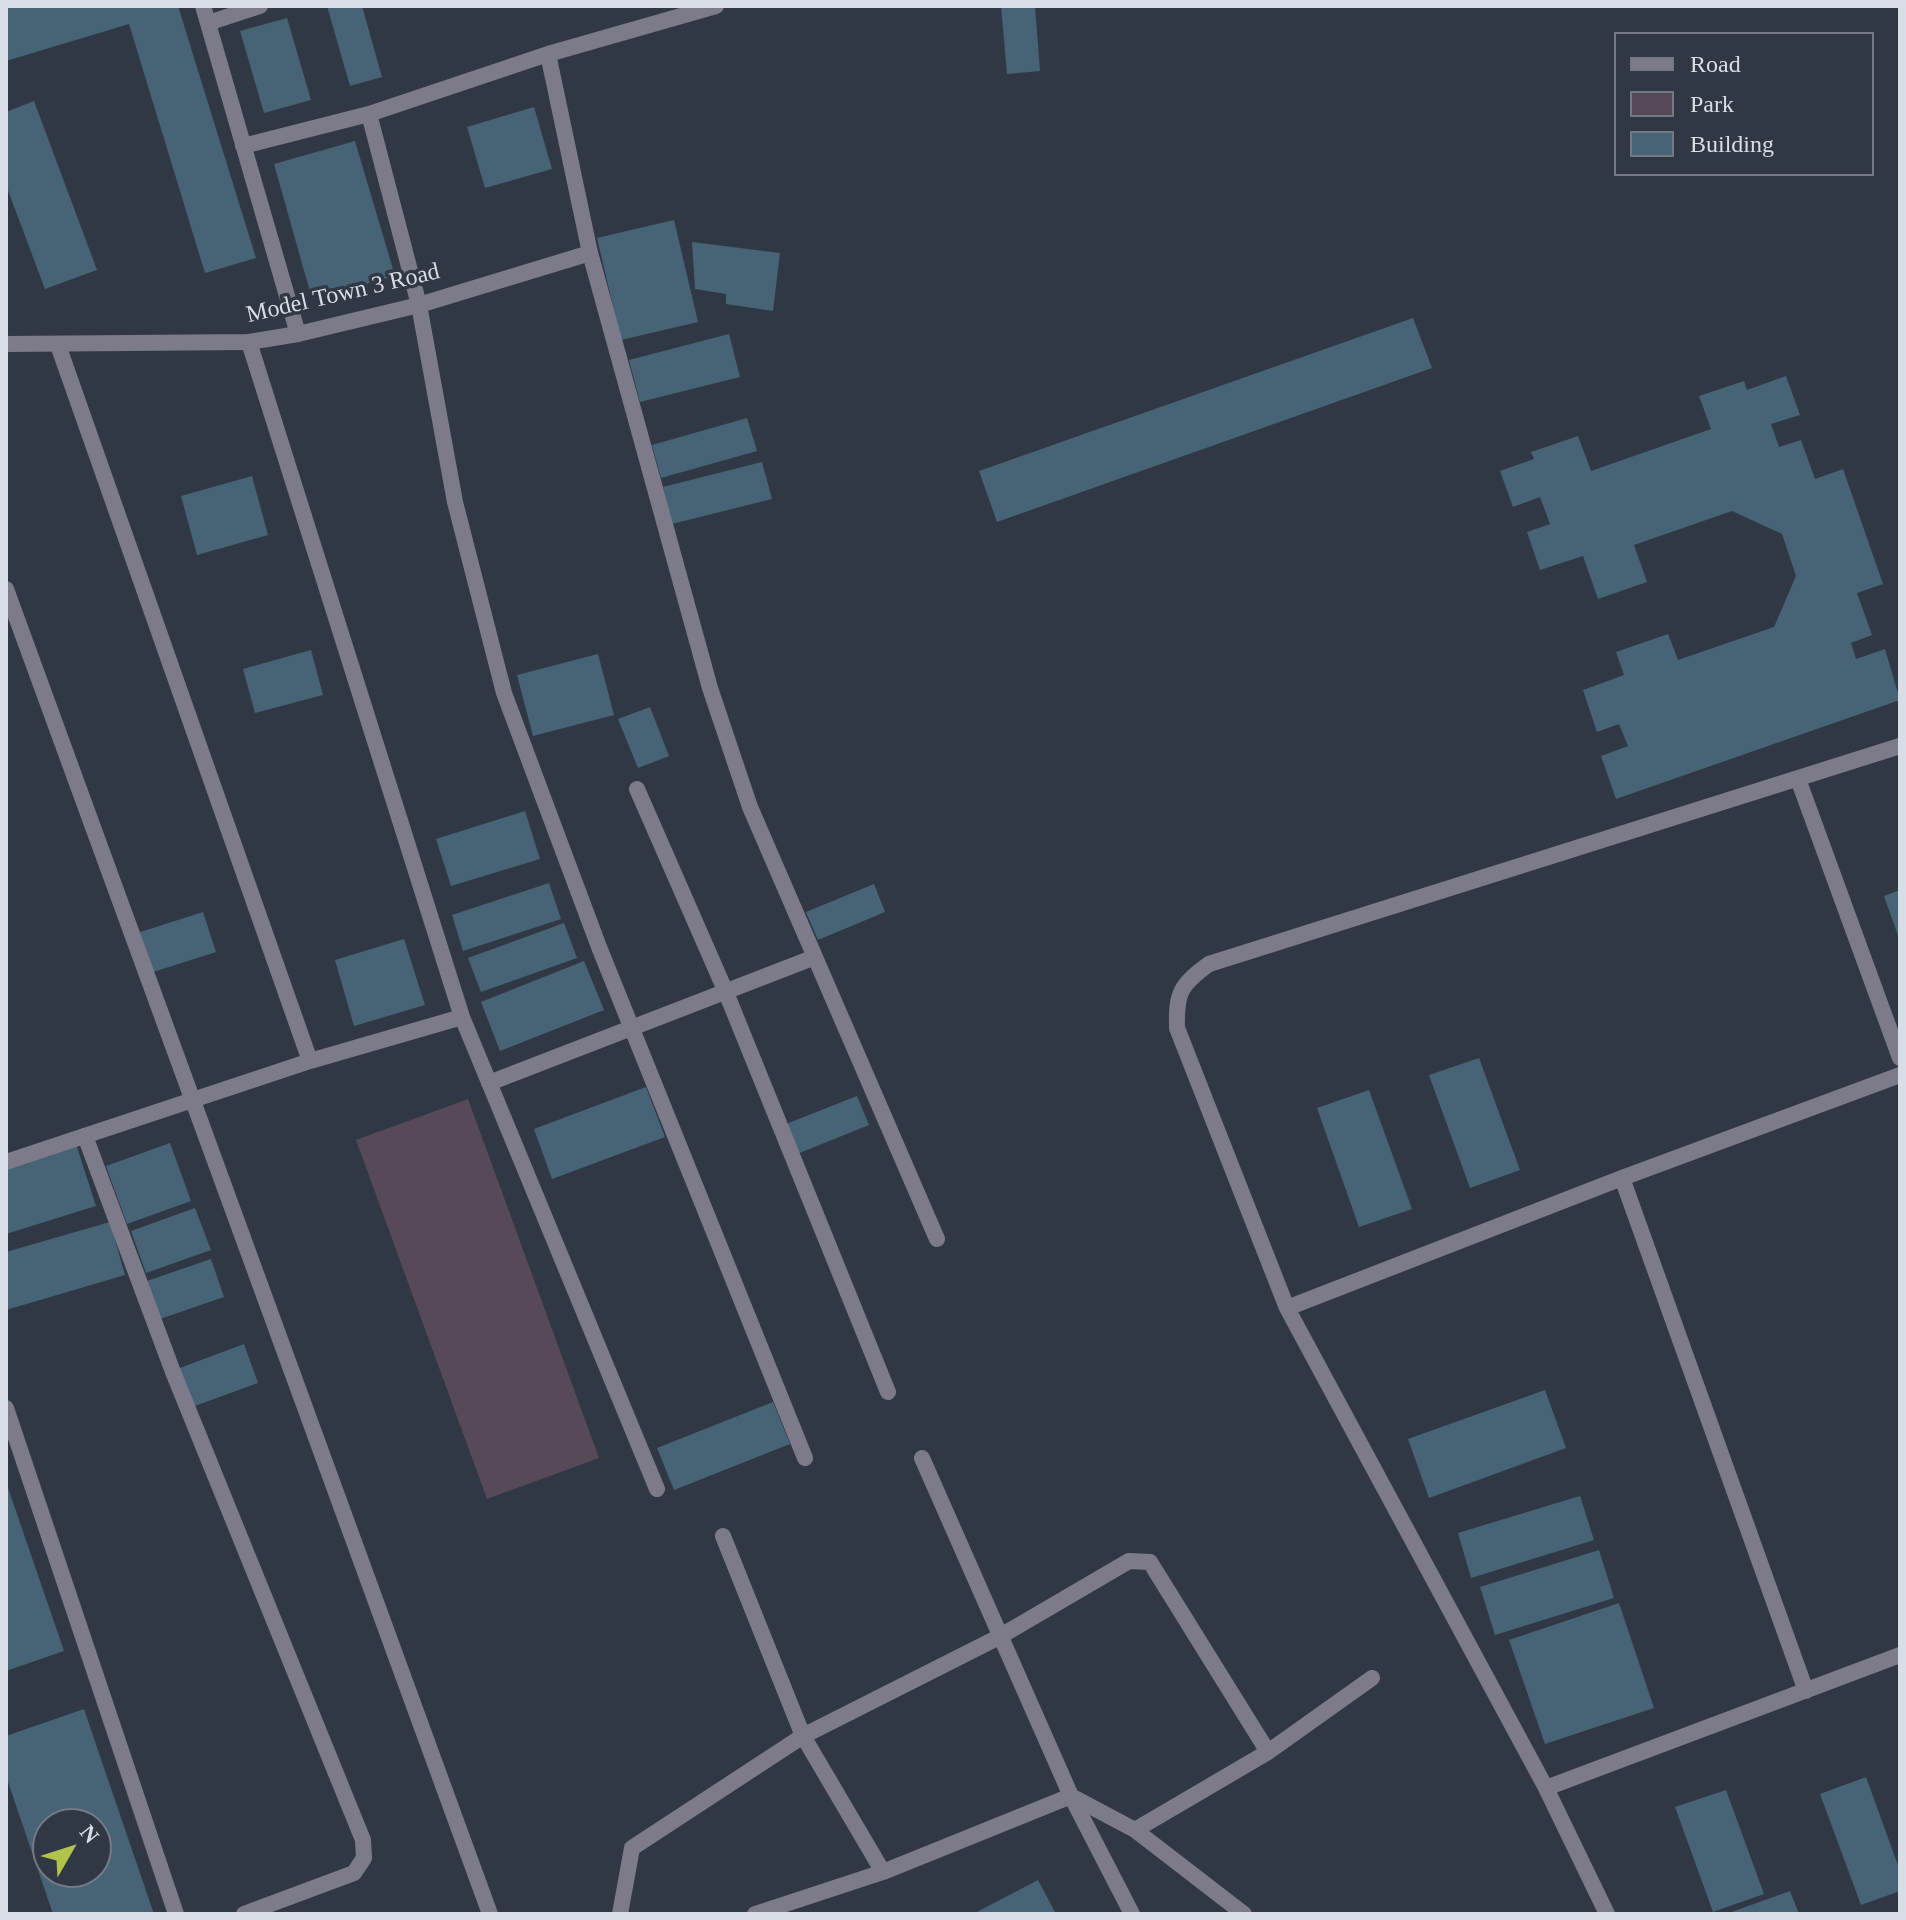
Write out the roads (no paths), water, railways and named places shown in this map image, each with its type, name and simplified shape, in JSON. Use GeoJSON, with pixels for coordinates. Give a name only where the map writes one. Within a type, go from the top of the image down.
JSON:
{"type":"FeatureCollection","features":[{"type":"Feature","properties":{"kind":"street"},"geometry":{"type":"LineString","coordinates":[[203,6],[298,334]]}},
{"type":"Feature","properties":{"kind":"street"},"geometry":{"type":"LineString","coordinates":[[208,23],[260,6]]}},
{"type":"Feature","properties":{"kind":"street"},"geometry":{"type":"LineString","coordinates":[[243,146],[369,114],[548,54],[716,6]]}},
{"type":"Feature","properties":{"kind":"street"},"geometry":{"type":"LineString","coordinates":[[548,54],[590,253],[710,688],[750,807],[937,1239]]}},
{"type":"Feature","properties":{"kind":"street"},"geometry":{"type":"LineString","coordinates":[[369,114],[419,305],[455,502],[504,693],[632,1026],[805,1458]]}},
{"type":"Feature","properties":{"kind":"street","name":"Model Town 3 Road"},"geometry":{"type":"LineString","coordinates":[[6,344],[249,342],[298,334],[419,305],[590,253]]}},
{"type":"Feature","properties":{"kind":"street"},"geometry":{"type":"LineString","coordinates":[[249,342],[462,1017],[657,1489]]}},
{"type":"Feature","properties":{"kind":"street"},"geometry":{"type":"LineString","coordinates":[[58,345],[310,1061]]}},
{"type":"Feature","properties":{"kind":"street"},"geometry":{"type":"LineString","coordinates":[[6,589],[490,1914]]}},
{"type":"Feature","properties":{"kind":"street"},"geometry":{"type":"LineString","coordinates":[[1607,1914],[1546,1788],[1287,1308],[1177,1028],[1176,1001],[1187,980],[1209,964],[1900,746]]}},
{"type":"Feature","properties":{"kind":"street"},"geometry":{"type":"LineString","coordinates":[[1798,779],[1900,1058]]}},
{"type":"Feature","properties":{"kind":"street"},"geometry":{"type":"LineString","coordinates":[[637,789],[725,990],[888,1392]]}},
{"type":"Feature","properties":{"kind":"street"},"geometry":{"type":"LineString","coordinates":[[489,1083],[815,957]]}},
{"type":"Feature","properties":{"kind":"street"},"geometry":{"type":"LineString","coordinates":[[6,1162],[310,1061],[462,1017]]}},
{"type":"Feature","properties":{"kind":"street"},"geometry":{"type":"LineString","coordinates":[[1287,1308],[1622,1178],[1900,1075]]}},
{"type":"Feature","properties":{"kind":"street"},"geometry":{"type":"LineString","coordinates":[[85,1136],[173,1372],[363,1840],[364,1858],[354,1873],[244,1914]]}},
{"type":"Feature","properties":{"kind":"street"},"geometry":{"type":"LineString","coordinates":[[1622,1178],[1806,1691]]}},
{"type":"Feature","properties":{"kind":"street"},"geometry":{"type":"LineString","coordinates":[[6,1408],[176,1914]]}},
{"type":"Feature","properties":{"kind":"street"},"geometry":{"type":"LineString","coordinates":[[922,1458],[1071,1796],[1132,1914]]}},
{"type":"Feature","properties":{"kind":"street"},"geometry":{"type":"LineString","coordinates":[[723,1536],[803,1736],[883,1872]]}},
{"type":"Feature","properties":{"kind":"street"},"geometry":{"type":"LineString","coordinates":[[620,1914],[632,1848],[803,1736],[999,1637],[1129,1561],[1150,1562],[1268,1752]]}},
{"type":"Feature","properties":{"kind":"street"},"geometry":{"type":"LineString","coordinates":[[1546,1788],[1900,1655]]}},
{"type":"Feature","properties":{"kind":"street"},"geometry":{"type":"LineString","coordinates":[[1135,1830],[1268,1752],[1372,1678]]}},
{"type":"Feature","properties":{"kind":"street"},"geometry":{"type":"LineString","coordinates":[[755,1914],[883,1872],[1071,1796],[1135,1830],[1244,1914]]}}]}
